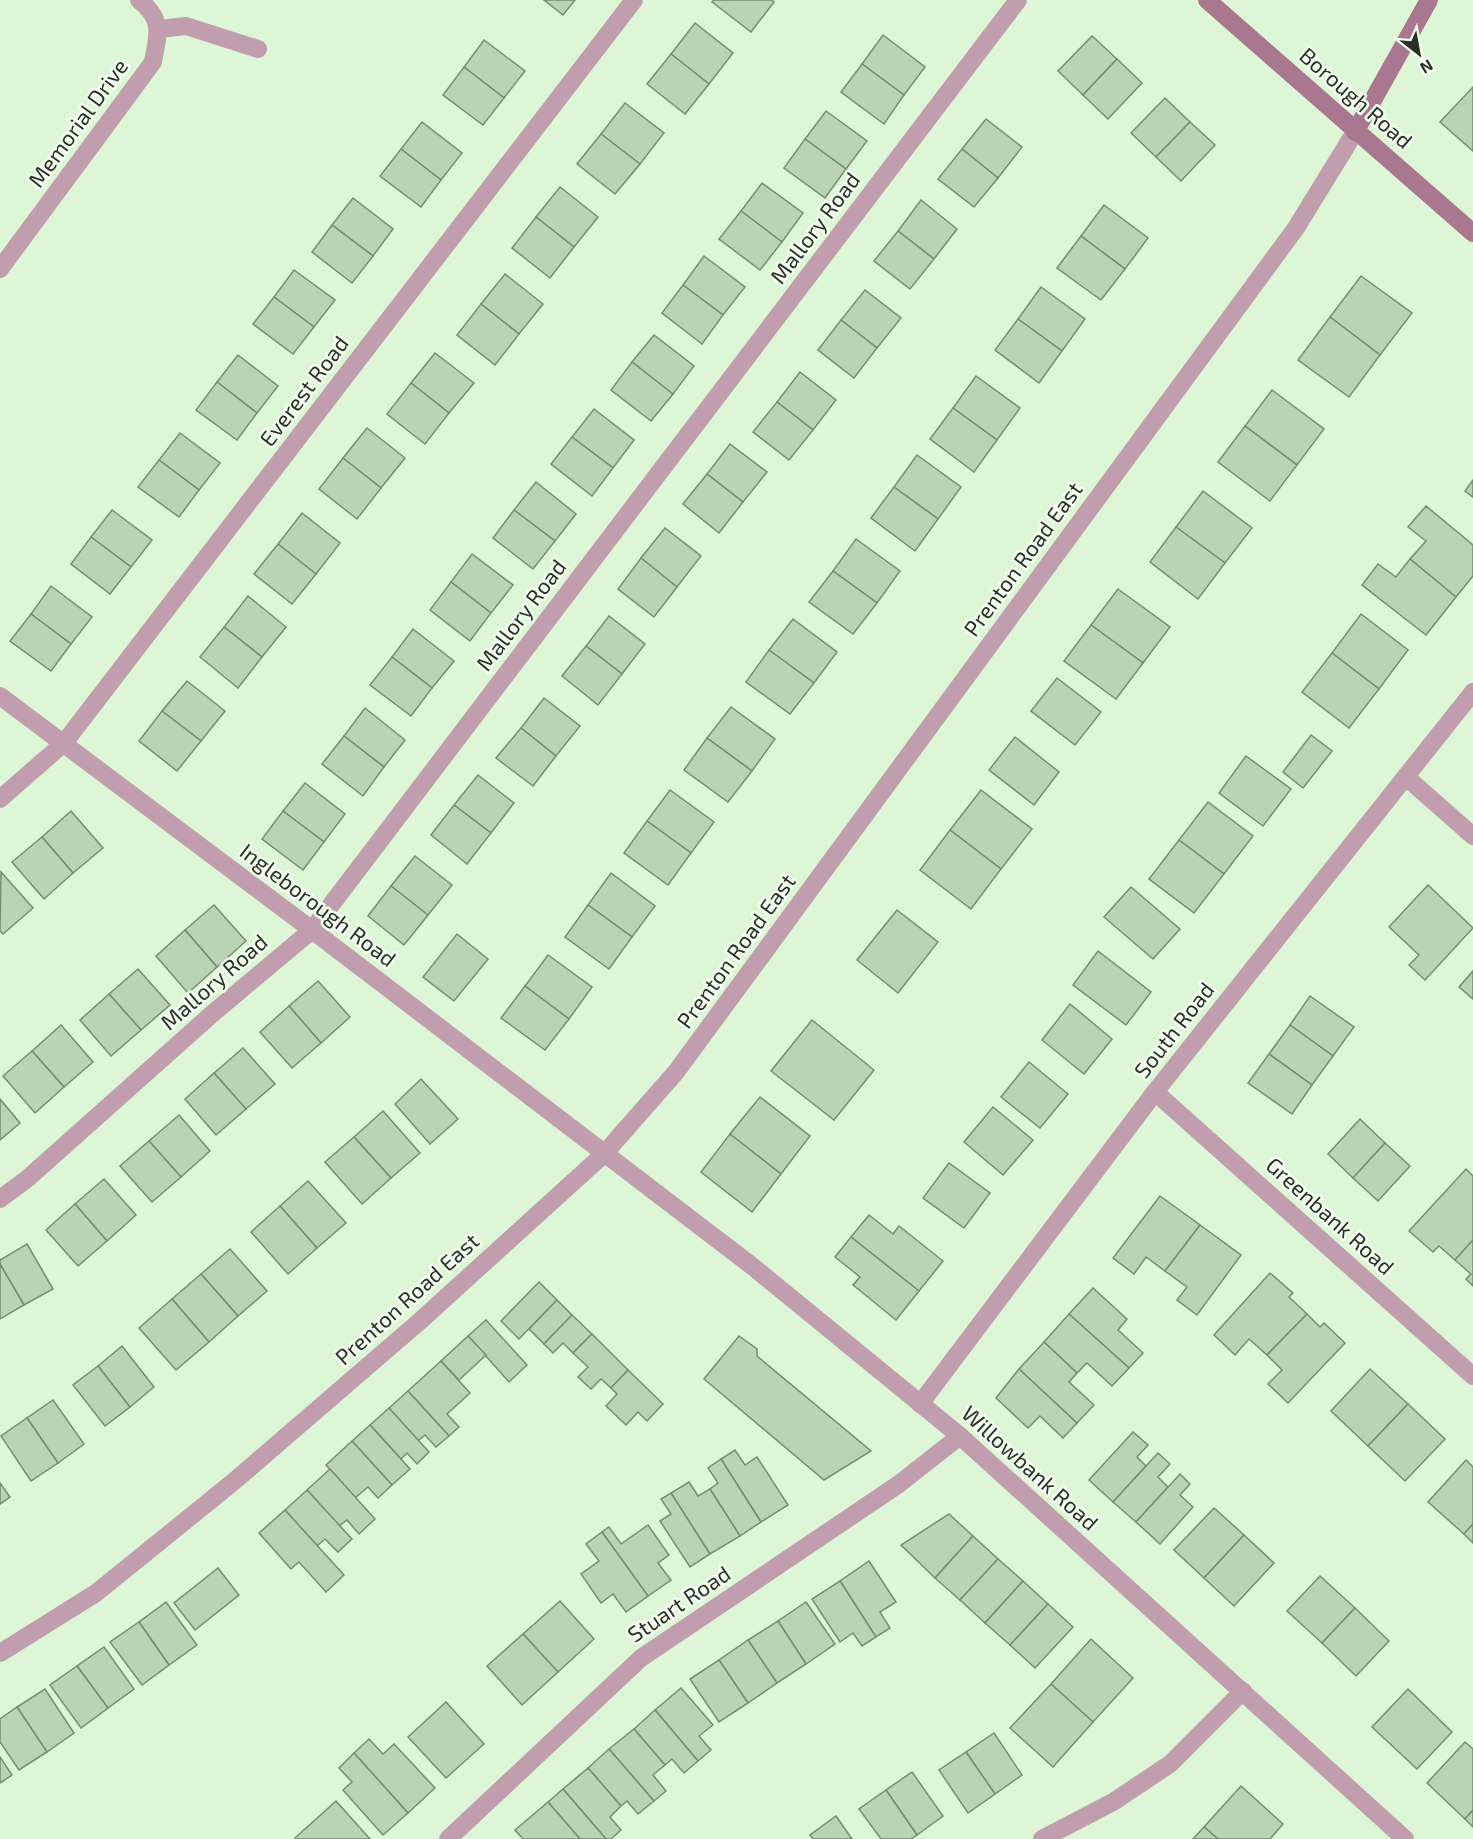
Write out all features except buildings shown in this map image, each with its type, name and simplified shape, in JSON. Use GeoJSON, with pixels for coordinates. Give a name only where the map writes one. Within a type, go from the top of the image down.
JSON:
{"type":"FeatureCollection","features":[{"type":"Feature","properties":{"kind":"street"},"geometry":{"type":"LineString","coordinates":[[139,0],[147,6],[159,29],[186,26],[258,49]]}},
{"type":"Feature","properties":{"kind":"street","name":"Everest Road"},"geometry":{"type":"LineString","coordinates":[[0,799],[64,743],[634,0]]}},
{"type":"Feature","properties":{"kind":"street","name":"Mallory Road"},"geometry":{"type":"LineString","coordinates":[[0,1199],[27,1179],[212,1014],[312,930],[1018,0]]}},
{"type":"Feature","properties":{"kind":"street","name":"Borough Road"},"geometry":{"type":"LineString","coordinates":[[1207,0],[1473,233]]}},
{"type":"Feature","properties":{"kind":"street"},"geometry":{"type":"LineString","coordinates":[[1355,132],[1429,0]]}},
{"type":"Feature","properties":{"kind":"street","name":"Memorial Drive"},"geometry":{"type":"LineString","coordinates":[[0,269],[153,62],[159,29]]}},
{"type":"Feature","properties":{"kind":"street","name":"Prenton Road East"},"geometry":{"type":"LineString","coordinates":[[0,1653],[96,1593],[232,1483],[420,1321],[604,1154],[676,1072],[1191,372],[1296,228],[1355,132]]}},
{"type":"Feature","properties":{"kind":"street","name":"South Road"},"geometry":{"type":"LineString","coordinates":[[920,1404],[1155,1092],[1473,692]]}},
{"type":"Feature","properties":{"kind":"street","name":"Ingleborough Road"},"geometry":{"type":"LineString","coordinates":[[0,696],[312,930],[604,1154]]}},
{"type":"Feature","properties":{"kind":"street"},"geometry":{"type":"LineString","coordinates":[[1406,777],[1473,836]]}},
{"type":"Feature","properties":{"kind":"street","name":"Greenbank Road"},"geometry":{"type":"LineString","coordinates":[[1155,1092],[1473,1376]]}},
{"type":"Feature","properties":{"kind":"street","name":"Willowbank Road"},"geometry":{"type":"LineString","coordinates":[[604,1154],[752,1266],[960,1436],[1406,1839]]}},
{"type":"Feature","properties":{"kind":"street","name":"Stuart Road"},"geometry":{"type":"LineString","coordinates":[[448,1839],[640,1658],[899,1484],[960,1436]]}},
{"type":"Feature","properties":{"kind":"street"},"geometry":{"type":"LineString","coordinates":[[1041,1839],[1113,1803],[1170,1764],[1243,1691]]}}]}
